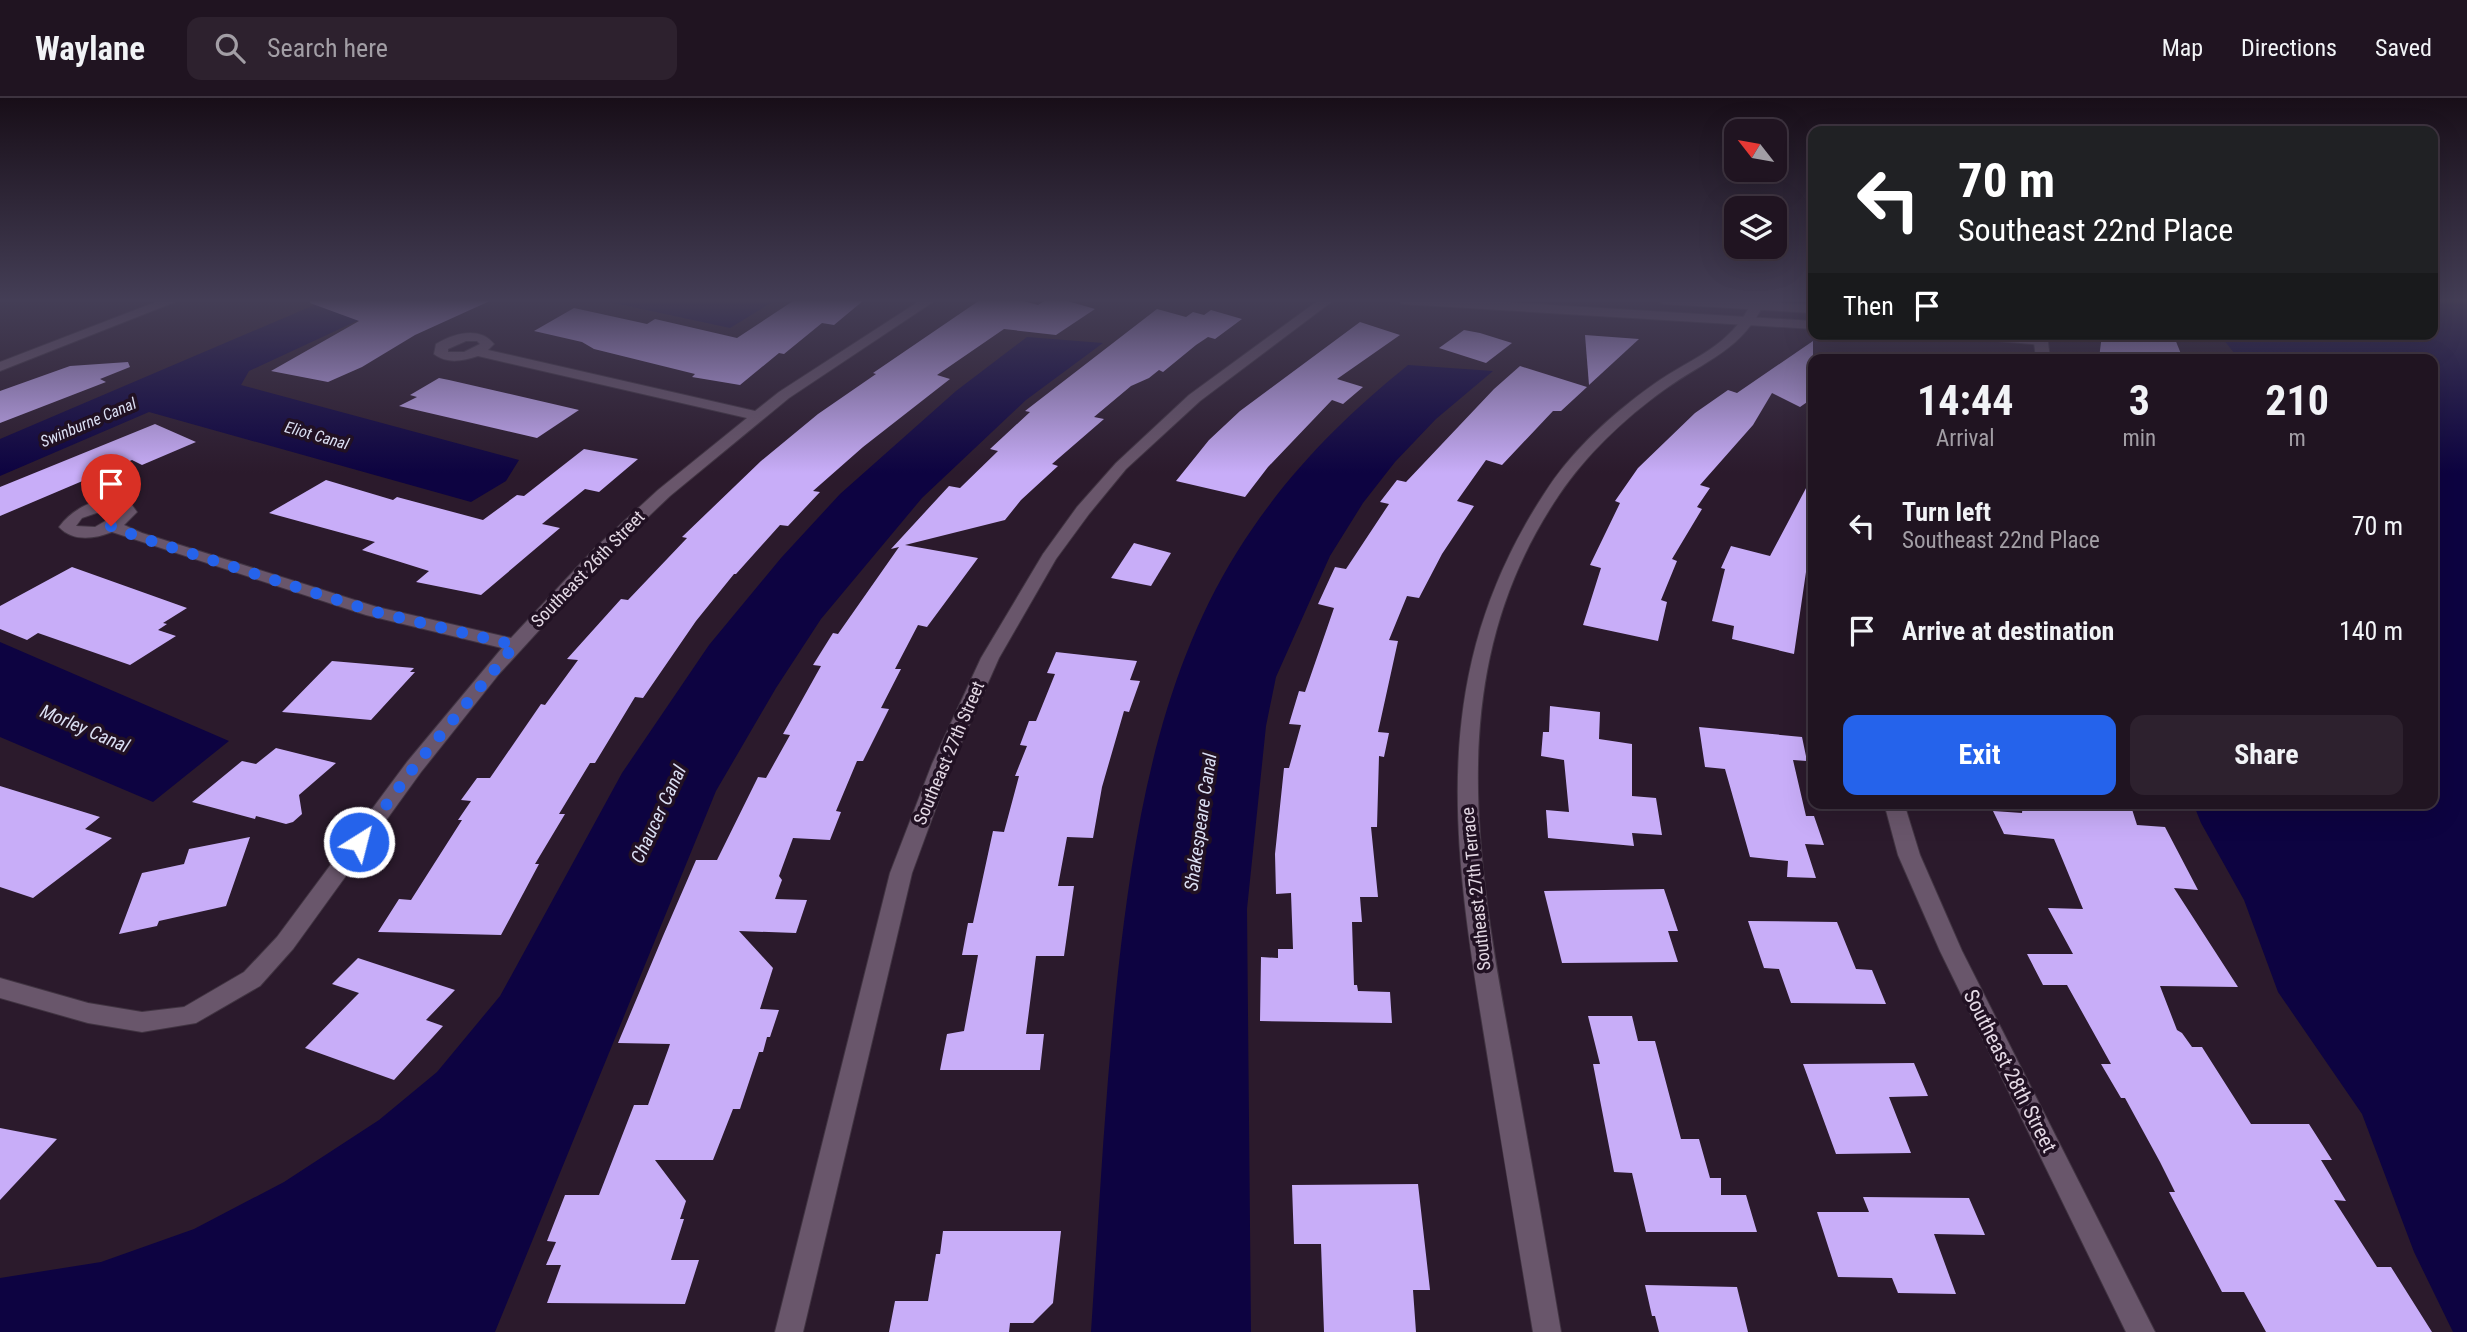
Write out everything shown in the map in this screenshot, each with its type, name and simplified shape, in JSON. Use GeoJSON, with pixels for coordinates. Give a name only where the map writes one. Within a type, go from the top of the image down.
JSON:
{"type":"FeatureCollection","features":[{"type":"Feature","properties":{"kind":"street"},"geometry":{"type":"LineString","coordinates":[[0,368],[27,358]]}},
{"type":"Feature","properties":{"kind":"street"},"geometry":{"type":"LineString","coordinates":[[502,358],[757,416]]}},
{"type":"Feature","properties":{"kind":"street","name":"Southeast 26th Street"},"geometry":{"type":"LineString","coordinates":[[0,988],[88,1013],[142,1022],[188,1016],[251,979],[285,943],[414,767],[515,645],[631,523],[757,416],[839,358]]}},
{"type":"Feature","properties":{"kind":"street","name":"Southeast 27th Street"},"geometry":{"type":"LineString","coordinates":[[789,1332],[901,873],[924,806],[951,741],[1010,617],[1056,546],[1122,465],[1213,381],[1246,358]]}},
{"type":"Feature","properties":{"kind":"street","name":"Southeast 27th Terrace"},"geometry":{"type":"LineString","coordinates":[[1547,1332],[1475,911],[1468,840],[1467,759],[1472,700],[1486,635],[1509,569],[1543,506],[1598,438],[1666,382],[1706,358]]}},
{"type":"Feature","properties":{"kind":"street"},"geometry":{"type":"LineString","coordinates":[[111,526],[372,611],[515,645]]}},
{"type":"Feature","properties":{"kind":"street","name":"Southeast 28th Street"},"geometry":{"type":"LineString","coordinates":[[1896,809],[1909,855],[1951,951],[2141,1332]]}},
{"type":"Feature","properties":{"kind":"water"},"geometry":{"type":"Polygon","coordinates":[[[191,358],[278,358],[249,371],[241,385],[519,460],[506,481],[471,502],[149,412],[0,476],[0,439],[191,358]]]}},
{"type":"Feature","properties":{"kind":"water","name":"Chaucer Canal"},"geometry":{"type":"Polygon","coordinates":[[[1000,358],[1083,358],[1026,400],[922,498],[821,619],[776,688],[716,791],[495,1332],[0,1332],[0,1278],[101,1262],[194,1229],[284,1182],[379,1120],[437,1072],[500,996],[622,773],[709,645],[781,558],[840,494],[956,391],[1000,358]]]}},
{"type":"Feature","properties":{"kind":"water"},"geometry":{"type":"Polygon","coordinates":[[[2438,358],[2467,358],[2467,1332],[2453,1332],[2414,1252],[2362,1114],[2278,992],[2244,900],[2195,809],[2438,809],[2438,358]]]}},
{"type":"Feature","properties":{"kind":"water","name":"Shakespeare Canal"},"geometry":{"type":"Polygon","coordinates":[[[1408,365],[1493,371],[1436,419],[1395,462],[1363,503],[1330,556],[1276,677],[1266,726],[1247,909],[1251,1332],[1091,1332],[1109,1062],[1118,972],[1142,809],[1169,702],[1210,600],[1255,525],[1314,451],[1408,365]]]}},
{"type":"Feature","properties":{"kind":"water","name":"Morley Canal"},"geometry":{"type":"Polygon","coordinates":[[[0,642],[229,741],[153,802],[0,737],[0,642]]]}},
{"type":"Feature","properties":{"kind":"building"},"geometry":{"type":"Polygon","coordinates":[[[295,358],[378,358],[328,382],[271,371],[295,358]]]}},
{"type":"Feature","properties":{"kind":"building"},"geometry":{"type":"Polygon","coordinates":[[[629,358],[773,358],[740,385],[692,377],[695,374],[629,358]]]}},
{"type":"Feature","properties":{"kind":"building"},"geometry":{"type":"Polygon","coordinates":[[[896,358],[962,358],[937,375],[950,379],[863,447],[813,491],[820,492],[788,526],[780,525],[734,574],[696,621],[643,698],[635,697],[595,763],[590,763],[559,814],[565,814],[535,864],[539,864],[501,935],[378,932],[399,899],[411,900],[462,820],[458,820],[471,801],[461,800],[477,778],[490,778],[541,704],[545,705],[578,660],[567,659],[621,599],[628,600],[687,538],[682,537],[761,461],[818,414],[876,374],[873,373],[896,358]]]}},
{"type":"Feature","properties":{"kind":"building"},"geometry":{"type":"Polygon","coordinates":[[[1094,358],[1181,358],[1163,372],[1159,370],[1131,386],[1094,417],[1104,419],[1052,464],[1058,466],[1021,500],[1005,520],[905,545],[978,558],[927,627],[918,625],[895,669],[901,669],[881,708],[889,709],[863,761],[857,761],[836,811],[841,812],[830,840],[793,838],[779,876],[782,880],[775,899],[807,900],[796,933],[739,931],[773,968],[760,1009],[779,1010],[763,1052],[759,1052],[740,1109],[733,1109],[713,1160],[655,1160],[686,1201],[680,1219],[684,1219],[671,1260],[699,1260],[685,1304],[547,1303],[561,1265],[546,1265],[556,1242],[547,1241],[565,1195],[599,1195],[634,1105],[648,1105],[670,1044],[618,1043],[696,860],[717,860],[758,777],[766,778],[790,735],[783,734],[821,666],[813,665],[833,633],[838,634],[899,547],[891,549],[949,486],[960,488],[998,451],[990,449],[1030,412],[1025,411],[1094,358]]]}},
{"type":"Feature","properties":{"kind":"building"},"geometry":{"type":"Polygon","coordinates":[[[1312,358],[1368,358],[1337,379],[1363,387],[1343,404],[1332,400],[1268,467],[1245,497],[1176,481],[1209,440],[1240,411],[1312,358]]]}},
{"type":"Feature","properties":{"kind":"building"},"geometry":{"type":"Polygon","coordinates":[[[1469,358],[1493,358],[1486,363],[1469,358]]]}},
{"type":"Feature","properties":{"kind":"building"},"geometry":{"type":"Polygon","coordinates":[[[1587,358],[1619,358],[1589,385],[1587,358]]]}},
{"type":"Feature","properties":{"kind":"building"},"geometry":{"type":"Polygon","coordinates":[[[1789,358],[1808,358],[1808,401],[1800,407],[1772,393],[1753,425],[1700,485],[1710,488],[1697,507],[1702,509],[1672,559],[1677,561],[1661,600],[1667,602],[1658,641],[1583,625],[1601,568],[1590,565],[1620,503],[1615,501],[1638,468],[1695,413],[1728,390],[1737,393],[1789,358]]]}},
{"type":"Feature","properties":{"kind":"building"},"geometry":{"type":"Polygon","coordinates":[[[128,362],[130,367],[100,379],[106,382],[0,423],[0,391],[70,366],[128,362]]]}},
{"type":"Feature","properties":{"kind":"building"},"geometry":{"type":"Polygon","coordinates":[[[1520,366],[1587,387],[1561,411],[1553,411],[1502,465],[1486,460],[1457,501],[1474,506],[1442,554],[1419,598],[1407,596],[1389,640],[1398,641],[1378,732],[1389,733],[1384,757],[1379,756],[1377,827],[1371,827],[1378,897],[1360,897],[1362,922],[1352,922],[1354,985],[1357,985],[1358,991],[1390,992],[1392,1023],[1260,1021],[1261,957],[1278,958],[1278,949],[1293,949],[1291,893],[1276,894],[1275,854],[1284,768],[1289,768],[1301,725],[1289,724],[1299,691],[1305,692],[1334,608],[1318,604],[1335,567],[1346,569],[1389,504],[1380,502],[1397,480],[1406,482],[1494,389],[1520,366]]]}},
{"type":"Feature","properties":{"kind":"building"},"geometry":{"type":"Polygon","coordinates":[[[439,378],[579,410],[537,438],[399,406],[417,397],[410,395],[439,378]]]}},
{"type":"Feature","properties":{"kind":"building"},"geometry":{"type":"Polygon","coordinates":[[[155,424],[196,442],[142,465],[132,460],[0,516],[0,487],[155,424]]]}},
{"type":"Feature","properties":{"kind":"building"},"geometry":{"type":"Polygon","coordinates":[[[584,449],[638,459],[599,492],[585,489],[542,524],[560,528],[481,595],[416,582],[429,571],[362,550],[375,542],[269,513],[326,480],[393,500],[397,497],[483,520],[517,495],[524,496],[584,449]]]}},
{"type":"Feature","properties":{"kind":"building"},"geometry":{"type":"Polygon","coordinates":[[[1808,484],[1808,573],[1794,654],[1732,639],[1734,626],[1712,621],[1725,569],[1721,568],[1731,546],[1770,556],[1808,484]]]}},
{"type":"Feature","properties":{"kind":"building"},"geometry":{"type":"Polygon","coordinates":[[[1134,543],[1171,553],[1151,586],[1111,578],[1134,543]]]}},
{"type":"Feature","properties":{"kind":"building"},"geometry":{"type":"Polygon","coordinates":[[[72,567],[187,608],[163,623],[167,624],[158,630],[176,636],[130,665],[38,633],[27,640],[0,629],[0,606],[72,567]]]}},
{"type":"Feature","properties":{"kind":"building"},"geometry":{"type":"Polygon","coordinates":[[[1056,652],[1137,661],[1130,680],[1140,681],[1129,712],[1124,711],[1102,787],[1093,838],[1067,837],[1058,886],[1074,886],[1064,956],[1036,956],[1026,1034],[1044,1034],[1040,1070],[940,1070],[947,1034],[964,1031],[978,955],[962,955],[968,923],[973,923],[993,831],[1004,832],[1019,776],[1015,776],[1027,746],[1020,745],[1029,721],[1036,721],[1055,674],[1047,673],[1056,652]]]}},
{"type":"Feature","properties":{"kind":"building"},"geometry":{"type":"Polygon","coordinates":[[[332,661],[414,668],[410,672],[415,672],[371,720],[282,712],[332,661]]]}},
{"type":"Feature","properties":{"kind":"building"},"geometry":{"type":"Polygon","coordinates":[[[1550,706],[1600,712],[1599,739],[1632,744],[1632,796],[1656,798],[1662,835],[1632,833],[1634,846],[1548,838],[1546,810],[1569,812],[1564,760],[1541,756],[1543,732],[1549,732],[1550,706]]]}},
{"type":"Feature","properties":{"kind":"building"},"geometry":{"type":"Polygon","coordinates":[[[1699,727],[1802,737],[1807,761],[1793,760],[1806,816],[1814,816],[1824,845],[1805,844],[1816,878],[1787,877],[1788,861],[1750,857],[1725,769],[1705,767],[1699,727]]]}},
{"type":"Feature","properties":{"kind":"building"},"geometry":{"type":"Polygon","coordinates":[[[276,748],[336,763],[299,795],[302,814],[293,822],[286,824],[256,816],[255,819],[192,802],[242,761],[256,764],[276,748]]]}},
{"type":"Feature","properties":{"kind":"building"},"geometry":{"type":"Polygon","coordinates":[[[0,786],[100,817],[85,829],[112,838],[33,898],[0,887],[0,786]]]}},
{"type":"Feature","properties":{"kind":"building"},"geometry":{"type":"Polygon","coordinates":[[[2022,809],[2132,809],[2137,825],[2165,827],[2198,890],[2174,888],[2238,987],[2160,986],[2177,1030],[2192,1047],[2202,1047],[2251,1124],[2309,1124],[2332,1160],[2321,1160],[2346,1201],[2334,1200],[2377,1267],[2391,1267],[2432,1332],[2266,1332],[2244,1292],[2222,1292],[2169,1192],[2175,1192],[2160,1162],[2125,1098],[2121,1098],[2101,1064],[2111,1064],[2067,985],[2043,985],[2027,954],[2073,954],[2048,908],[2083,909],[2054,839],[2004,834],[1993,811],[2022,813],[2022,809]]]}},
{"type":"Feature","properties":{"kind":"building"},"geometry":{"type":"Polygon","coordinates":[[[250,837],[226,906],[159,921],[157,926],[119,934],[142,873],[184,864],[189,849],[250,837]]]}},
{"type":"Feature","properties":{"kind":"building"},"geometry":{"type":"Polygon","coordinates":[[[1664,889],[1678,931],[1668,931],[1678,962],[1562,963],[1544,891],[1664,889]]]}},
{"type":"Feature","properties":{"kind":"building"},"geometry":{"type":"Polygon","coordinates":[[[1748,921],[1837,922],[1856,969],[1872,970],[1886,1004],[1791,1003],[1779,969],[1764,968],[1748,921]]]}},
{"type":"Feature","properties":{"kind":"building"},"geometry":{"type":"Polygon","coordinates":[[[358,958],[455,990],[426,1020],[443,1026],[394,1080],[305,1048],[359,993],[332,984],[358,958]]]}},
{"type":"Feature","properties":{"kind":"building"},"geometry":{"type":"Polygon","coordinates":[[[1588,1016],[1632,1016],[1638,1041],[1655,1041],[1681,1139],[1699,1139],[1710,1178],[1721,1178],[1721,1195],[1746,1195],[1757,1232],[1646,1232],[1632,1173],[1614,1172],[1593,1064],[1600,1064],[1588,1016]]]}},
{"type":"Feature","properties":{"kind":"building"},"geometry":{"type":"Polygon","coordinates":[[[1914,1063],[1928,1096],[1889,1097],[1911,1153],[1836,1154],[1803,1064],[1914,1063]]]}},
{"type":"Feature","properties":{"kind":"building"},"geometry":{"type":"Polygon","coordinates":[[[0,1128],[57,1139],[0,1200],[0,1128]]]}},
{"type":"Feature","properties":{"kind":"building"},"geometry":{"type":"Polygon","coordinates":[[[1418,1184],[1430,1290],[1413,1290],[1416,1332],[1324,1332],[1321,1244],[1294,1244],[1292,1185],[1418,1184]]]}},
{"type":"Feature","properties":{"kind":"building"},"geometry":{"type":"Polygon","coordinates":[[[1863,1197],[1969,1198],[1985,1235],[1934,1234],[1956,1294],[1898,1293],[1892,1278],[1838,1277],[1817,1212],[1869,1212],[1863,1197]]]}},
{"type":"Feature","properties":{"kind":"building"},"geometry":{"type":"Polygon","coordinates":[[[943,1231],[1061,1231],[1053,1303],[1033,1323],[1010,1323],[1009,1332],[889,1332],[895,1301],[928,1301],[943,1231]]]}},
{"type":"Feature","properties":{"kind":"building"},"geometry":{"type":"Polygon","coordinates":[[[1645,1285],[1737,1287],[1748,1332],[1659,1332],[1655,1316],[1652,1316],[1645,1285]]]}},
{"type":"Feature","properties":{"kind":"route"},"geometry":{"type":"LineString","coordinates":[[111,526],[236,569],[372,611],[515,645],[414,767],[359,842]]}},
{"type":"Feature","properties":{"kind":"water label","name":"Swinburne Canal"},"geometry":{"type":"Point","coordinates":[88,422]}},
{"type":"Feature","properties":{"kind":"water label","name":"Eliot Canal"},"geometry":{"type":"Point","coordinates":[317,435]}}]}
